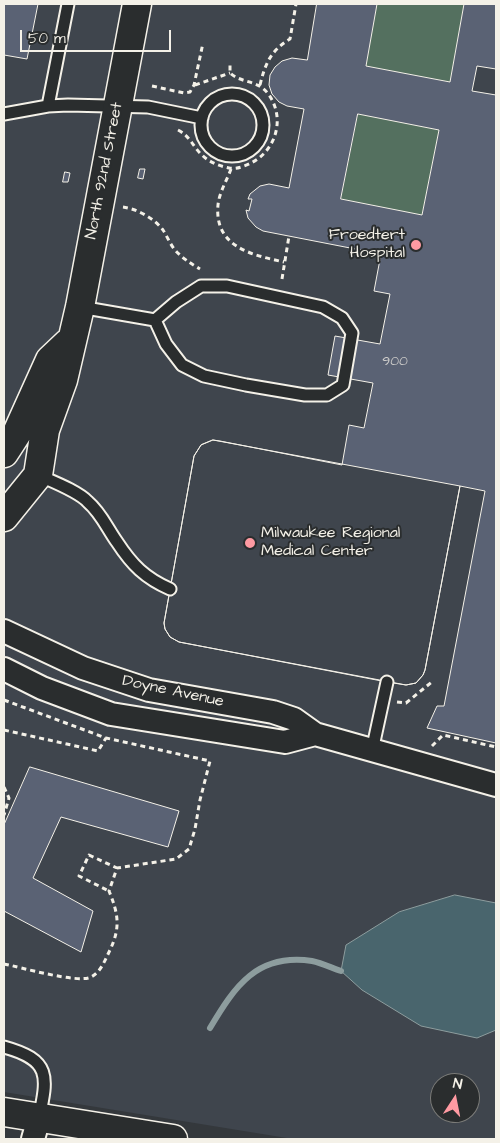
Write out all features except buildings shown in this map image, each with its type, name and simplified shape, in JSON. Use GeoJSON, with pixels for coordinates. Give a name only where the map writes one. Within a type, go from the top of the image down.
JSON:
{"type":"FeatureCollection","features":[{"type":"Feature","properties":{"kind":"street","name":"North 92nd Street"},"geometry":{"type":"LineString","coordinates":[[4,517],[38,474],[46,430],[63,380],[80,307],[136,4]]}},
{"type":"Feature","properties":{"kind":"street"},"geometry":{"type":"LineString","coordinates":[[4,453],[18,433],[50,360],[73,338]]}},
{"type":"Feature","properties":{"kind":"street","name":"Doyne Avenue"},"geometry":{"type":"LineString","coordinates":[[4,631],[83,668],[149,690],[273,712],[294,718],[315,734],[496,785]]}},
{"type":"Feature","properties":{"kind":"street","name":"Doyne Avenue"},"geometry":{"type":"LineString","coordinates":[[4,669],[42,688],[111,714],[285,742],[315,734]]}},
{"type":"Feature","properties":{"kind":"street"},"geometry":{"type":"LineString","coordinates":[[4,1112],[36,1129],[173,1139]]}},
{"type":"Feature","properties":{"kind":"lane"},"geometry":{"type":"LineString","coordinates":[[48,106],[68,4]]}},
{"type":"Feature","properties":{"kind":"lane"},"geometry":{"type":"LineString","coordinates":[[227,95],[237,95],[247,98],[258,109],[263,123],[262,134],[251,150],[232,156],[222,154],[213,150],[206,142],[202,133],[202,118],[209,105],[217,99],[227,95]]}},
{"type":"Feature","properties":{"kind":"lane"},"geometry":{"type":"LineString","coordinates":[[4,114],[48,106],[68,105],[148,107],[202,118]]}},
{"type":"Feature","properties":{"kind":"lane"},"geometry":{"type":"LineString","coordinates":[[201,286],[227,286],[323,307],[342,318],[352,333],[342,385],[327,395],[305,395],[204,376],[182,365],[166,344],[155,320],[176,302],[201,286]]}},
{"type":"Feature","properties":{"kind":"lane"},"geometry":{"type":"LineString","coordinates":[[80,307],[155,320]]}},
{"type":"Feature","properties":{"kind":"lane"},"geometry":{"type":"LineString","coordinates":[[38,474],[87,500],[101,516],[137,569],[152,581],[170,590]]}},
{"type":"Feature","properties":{"kind":"lane"},"geometry":{"type":"LineString","coordinates":[[372,751],[387,682]]}},
{"type":"Feature","properties":{"kind":"lane"},"geometry":{"type":"LineString","coordinates":[[4,1047],[20,1052],[37,1062],[45,1078],[44,1096],[36,1129]]}},
{"type":"Feature","properties":{"kind":"path"},"geometry":{"type":"LineString","coordinates":[[260,85],[268,60],[279,45],[290,39],[296,4]]}},
{"type":"Feature","properties":{"kind":"path"},"geometry":{"type":"LineString","coordinates":[[152,86],[184,93],[190,92],[194,85],[203,43]]}},
{"type":"Feature","properties":{"kind":"path"},"geometry":{"type":"LineString","coordinates":[[230,64],[230,73]]}},
{"type":"Feature","properties":{"kind":"path"},"geometry":{"type":"LineString","coordinates":[[176,129],[185,134],[201,154],[215,164],[231,169],[251,164],[263,154],[272,143],[277,129],[278,114],[275,104],[260,85],[230,73]]}},
{"type":"Feature","properties":{"kind":"path"},"geometry":{"type":"LineString","coordinates":[[194,85],[230,73]]}},
{"type":"Feature","properties":{"kind":"path"},"geometry":{"type":"LineString","coordinates":[[231,169],[218,205],[218,219],[223,231],[232,243],[242,251],[284,262]]}},
{"type":"Feature","properties":{"kind":"path"},"geometry":{"type":"LineString","coordinates":[[117,206],[130,208],[152,219],[164,230],[179,254],[200,269]]}},
{"type":"Feature","properties":{"kind":"path"},"geometry":{"type":"LineString","coordinates":[[282,279],[289,236]]}},
{"type":"Feature","properties":{"kind":"path"},"geometry":{"type":"LineString","coordinates":[[395,710],[396,702],[406,703],[433,681]]}},
{"type":"Feature","properties":{"kind":"path"},"geometry":{"type":"LineString","coordinates":[[4,700],[106,738],[210,761],[189,849],[176,860],[117,868],[89,855],[79,876],[109,891]]}},
{"type":"Feature","properties":{"kind":"path"},"geometry":{"type":"LineString","coordinates":[[4,730],[98,751],[106,738]]}},
{"type":"Feature","properties":{"kind":"path"},"geometry":{"type":"LineString","coordinates":[[428,747],[433,745],[443,735],[496,747]]}},
{"type":"Feature","properties":{"kind":"path"},"geometry":{"type":"LineString","coordinates":[[4,787],[8,798],[4,815]]}},
{"type":"Feature","properties":{"kind":"path"},"geometry":{"type":"LineString","coordinates":[[4,964],[73,979],[89,978],[100,970],[113,944],[117,930],[117,912],[109,891],[117,868]]}},
{"type":"Feature","properties":{"kind":"shaded area","name":"Milwaukee Regional Medical Center"},"geometry":{"type":"Polygon","coordinates":[[[4,4],[496,4],[496,1139],[293,1139],[4,1092],[4,4]]]}},
{"type":"Feature","properties":{"kind":"green space"},"geometry":{"type":"Polygon","coordinates":[[[377,4],[464,4],[450,82],[366,66],[377,4]]]}},
{"type":"Feature","properties":{"kind":"green space"},"geometry":{"type":"Polygon","coordinates":[[[358,114],[439,130],[422,215],[341,199],[358,114]]]}},
{"type":"Feature","properties":{"kind":"water"},"geometry":{"type":"Polygon","coordinates":[[[455,895],[496,903],[496,1030],[477,1038],[421,1026],[362,990],[341,971],[346,945],[399,912],[455,895]]]}},
{"type":"Feature","properties":{"kind":"waterway"},"geometry":{"type":"LineString","coordinates":[[210,1028],[239,986],[262,968],[276,962],[293,960],[312,961],[341,971]]}},
{"type":"Feature","properties":{"kind":"place","name":"Froedtert Hospital"},"geometry":{"type":"Point","coordinates":[416,245]}},
{"type":"Feature","properties":{"kind":"place","name":"Milwaukee Regional Medical Center"},"geometry":{"type":"Point","coordinates":[250,543]}}]}
